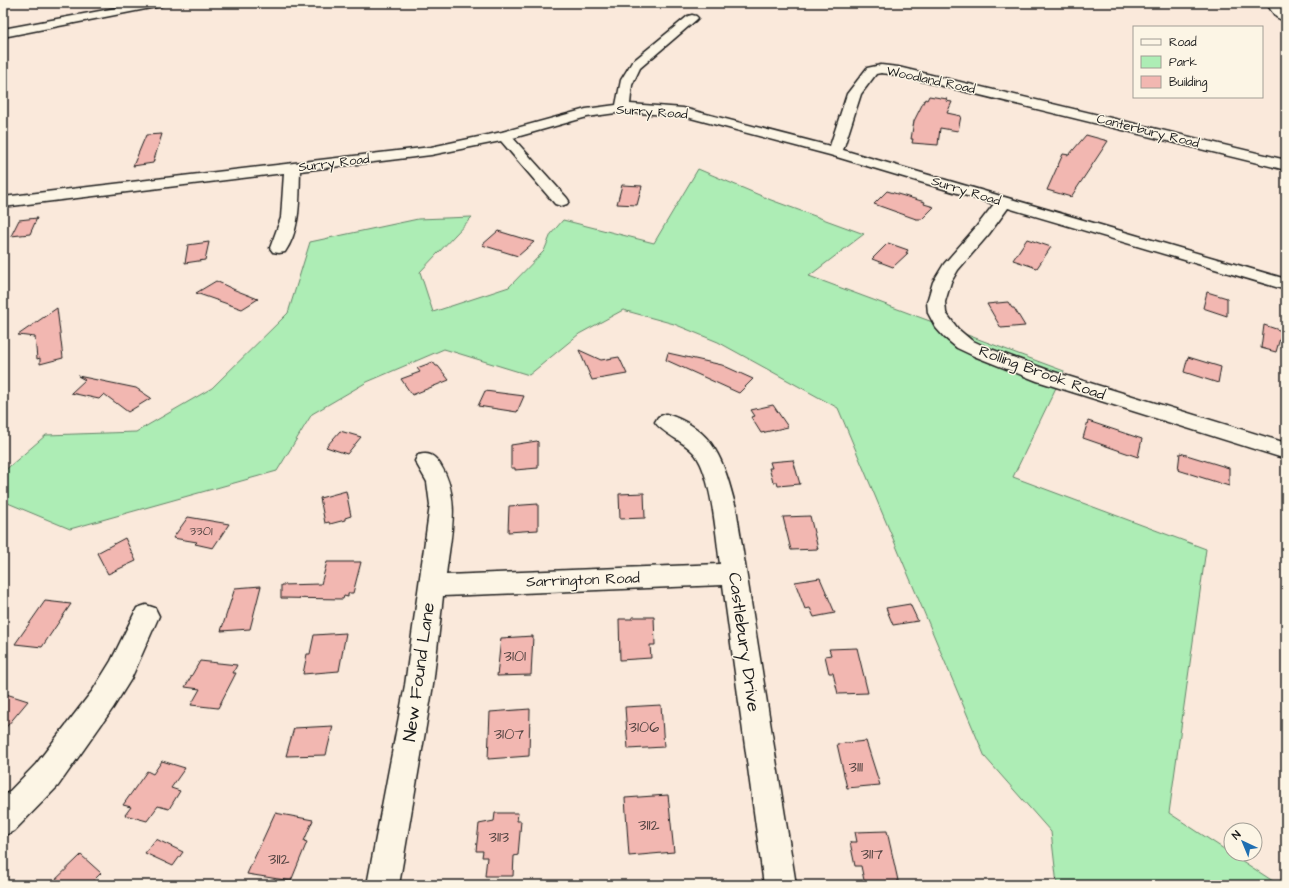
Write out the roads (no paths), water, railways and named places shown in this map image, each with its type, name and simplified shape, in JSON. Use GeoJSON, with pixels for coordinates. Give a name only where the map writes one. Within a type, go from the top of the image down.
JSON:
{"type":"FeatureCollection","features":[{"type":"Feature","properties":{"kind":"main road"},"geometry":{"type":"LineString","coordinates":[[3,33],[161,3]]}},
{"type":"Feature","properties":{"kind":"main road"},"geometry":{"type":"LineString","coordinates":[[1272,3],[1280,15],[1286,19]]}},
{"type":"Feature","properties":{"kind":"main road"},"geometry":{"type":"LineString","coordinates":[[622,108],[626,80],[630,72],[636,65],[692,18]]}},
{"type":"Feature","properties":{"kind":"main road","name":"Woodland Road"},"geometry":{"type":"LineString","coordinates":[[835,152],[854,94],[872,70],[881,69],[898,72],[1009,97]]}},
{"type":"Feature","properties":{"kind":"main road","name":"Canterbury Road"},"geometry":{"type":"LineString","coordinates":[[1009,97],[1286,166]]}},
{"type":"Feature","properties":{"kind":"main road","name":"Surry Road"},"geometry":{"type":"LineString","coordinates":[[3,202],[431,150],[504,136],[586,113],[622,108],[683,112],[835,152],[1286,285]]}},
{"type":"Feature","properties":{"kind":"main road"},"geometry":{"type":"LineString","coordinates":[[504,136],[561,201]]}},
{"type":"Feature","properties":{"kind":"main road"},"geometry":{"type":"LineString","coordinates":[[279,248],[287,231],[291,213],[292,168]]}},
{"type":"Feature","properties":{"kind":"main road","name":"Rolling Brook Road"},"geometry":{"type":"LineString","coordinates":[[1003,202],[983,230],[950,268],[942,282],[936,302],[937,313],[943,324],[951,333],[964,344],[981,352],[1044,376],[1286,451]]}},
{"type":"Feature","properties":{"kind":"main road","name":"Castlebury Drive"},"geometry":{"type":"LineString","coordinates":[[666,422],[687,432],[703,447],[712,461],[724,508],[780,885]]}},
{"type":"Feature","properties":{"kind":"main road","name":"New Found Lane"},"geometry":{"type":"LineString","coordinates":[[383,885],[419,685],[442,500],[441,489],[434,471],[426,461]]}},
{"type":"Feature","properties":{"kind":"main road","name":"Sarrington Road"},"geometry":{"type":"LineString","coordinates":[[432,586],[734,574]]}},
{"type":"Feature","properties":{"kind":"main road"},"geometry":{"type":"LineString","coordinates":[[3,820],[48,775],[103,699],[121,670],[146,616]]}}]}
